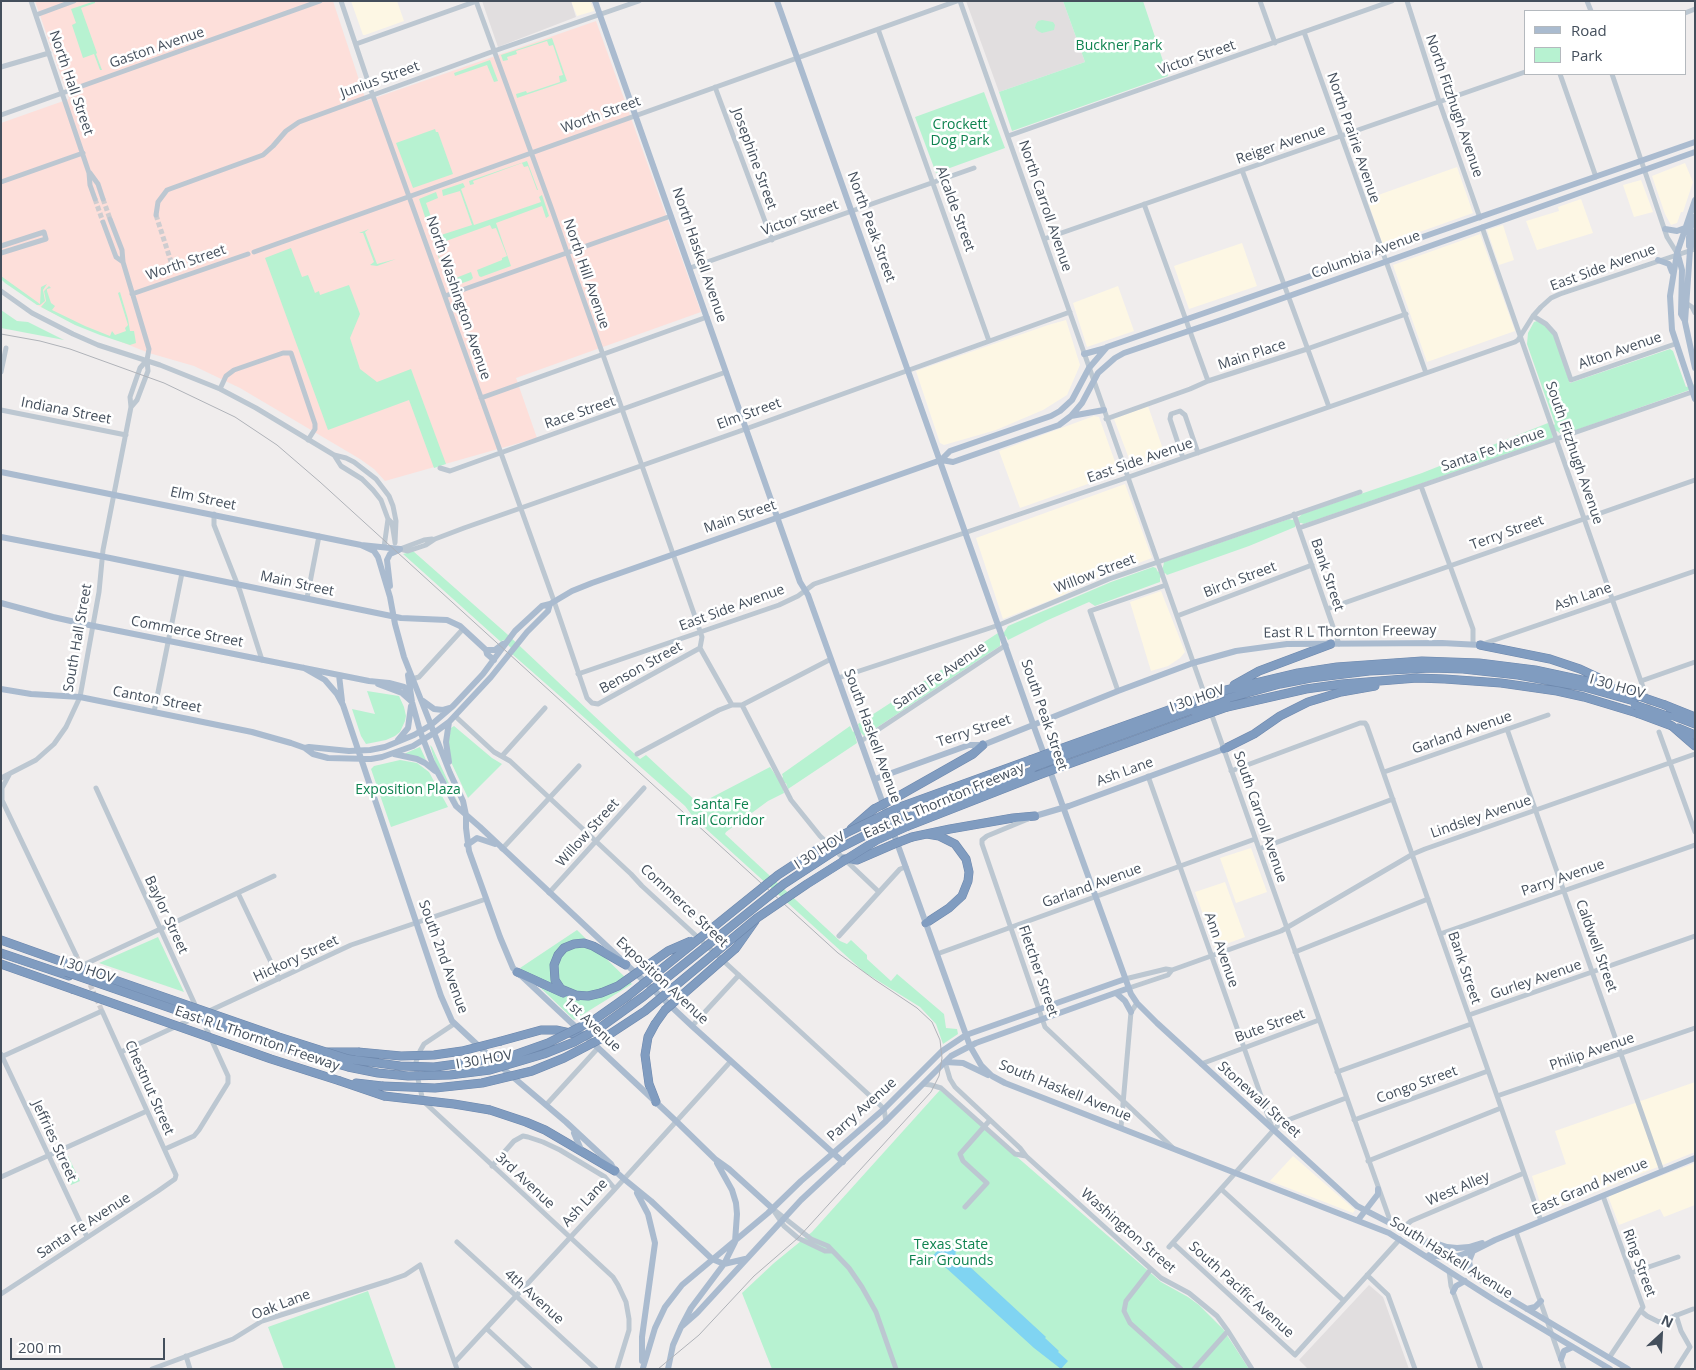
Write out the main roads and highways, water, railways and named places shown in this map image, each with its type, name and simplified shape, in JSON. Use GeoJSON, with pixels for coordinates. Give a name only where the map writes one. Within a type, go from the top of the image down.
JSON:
{"type":"FeatureCollection","features":[{"type":"Feature","properties":{"kind":"highway"},"geometry":{"type":"LineString","coordinates":[[1225,700],[1259,671],[1335,644]]}},
{"type":"Feature","properties":{"kind":"highway"},"geometry":{"type":"LineString","coordinates":[[1477,644],[1530,654],[1580,669],[1630,693]]}},
{"type":"Feature","properties":{"kind":"highway","name":"East R L Thornton Freeway"},"geometry":{"type":"LineString","coordinates":[[1,964],[340,1081],[409,1088],[459,1086],[507,1078],[549,1064],[588,1047],[628,1022],[757,918],[906,820],[1035,771],[1061,758],[1298,673],[1337,667],[1422,661],[1479,663],[1535,670],[1592,682],[1630,693],[1695,717]]}},
{"type":"Feature","properties":{"kind":"highway","name":"I 30 HOV"},"geometry":{"type":"LineString","coordinates":[[1225,700],[1280,684],[1322,676],[1379,670],[1463,669],[1526,676],[1584,687],[1695,726]]}},
{"type":"Feature","properties":{"kind":"highway"},"geometry":{"type":"LineString","coordinates":[[1224,749],[1254,734],[1280,716],[1308,702],[1340,692],[1417,678]]}},
{"type":"Feature","properties":{"kind":"highway","name":"East R L Thornton Freeway"},"geometry":{"type":"LineString","coordinates":[[1,940],[321,1052],[348,1059],[400,1066],[434,1067],[465,1064],[514,1055],[548,1043],[594,1020],[628,996],[778,875],[846,833],[900,806],[1030,760],[1061,758],[1225,700],[1342,684],[1417,678],[1473,680],[1529,686],[1584,698],[1637,713],[1672,726],[1693,740]]}},
{"type":"Feature","properties":{"kind":"highway"},"geometry":{"type":"LineString","coordinates":[[846,833],[874,809],[973,754],[983,744]]}},
{"type":"Feature","properties":{"kind":"highway","name":"I 30 HOV"},"geometry":{"type":"LineString","coordinates":[[1,951],[312,1057],[348,1067],[408,1076],[450,1075],[490,1070],[520,1063],[544,1054],[574,1042],[601,1027],[644,996],[757,905],[800,873],[848,843],[906,820],[950,796],[1035,771]]}},
{"type":"Feature","properties":{"kind":"highway"},"geometry":{"type":"LineString","coordinates":[[844,859],[857,860],[912,837],[1004,819],[1035,816]]}},
{"type":"Feature","properties":{"kind":"highway"},"geometry":{"type":"LineString","coordinates":[[926,923],[949,908],[962,896],[968,881],[969,872],[966,858],[955,844],[939,836],[927,834]]}},
{"type":"Feature","properties":{"kind":"highway"},"geometry":{"type":"LineString","coordinates":[[656,1102],[649,1084],[644,1055],[648,1037],[655,1024],[665,1010],[736,948],[757,918]]}},
{"type":"Feature","properties":{"kind":"highway"},"geometry":{"type":"LineString","coordinates":[[1,936],[33,951]]}},
{"type":"Feature","properties":{"kind":"highway"},"geometry":{"type":"LineString","coordinates":[[517,972],[565,994],[588,996],[601,994],[618,986],[668,951],[702,936]]}},
{"type":"Feature","properties":{"kind":"highway"},"geometry":{"type":"LineString","coordinates":[[578,996],[561,989],[555,980],[554,965],[558,955],[564,948],[584,943],[593,946],[626,965]]}},
{"type":"Feature","properties":{"kind":"highway"},"geometry":{"type":"LineString","coordinates":[[321,1052],[358,1052],[401,1056],[425,1055],[462,1051],[541,1030],[556,1030],[584,1036]]}},
{"type":"Feature","properties":{"kind":"highway"},"geometry":{"type":"LineString","coordinates":[[340,1081],[384,1096],[490,1110],[545,1130],[615,1171]]}},
{"type":"Feature","properties":{"kind":"main road","name":"North Haskell Avenue"},"geometry":{"type":"LineString","coordinates":[[596,1],[777,518]]}},
{"type":"Feature","properties":{"kind":"main road","name":"North Peak Street"},"geometry":{"type":"LineString","coordinates":[[778,1],[941,460]]}},
{"type":"Feature","properties":{"kind":"main road","name":"Columbia Avenue"},"geometry":{"type":"LineString","coordinates":[[1084,354],[1695,142]]}},
{"type":"Feature","properties":{"kind":"main road","name":"Columbia Avenue"},"geometry":{"type":"LineString","coordinates":[[1071,416],[1082,403],[1093,381],[1105,366],[1124,353],[1695,152]]}},
{"type":"Feature","properties":{"kind":"main road"},"geometry":{"type":"LineString","coordinates":[[1687,155],[1695,158]]}},
{"type":"Feature","properties":{"kind":"main road"},"geometry":{"type":"LineString","coordinates":[[1548,194],[1551,203]]}},
{"type":"Feature","properties":{"kind":"main road"},"geometry":{"type":"LineString","coordinates":[[1694,394],[1676,344],[1670,316],[1670,296],[1677,254],[1695,200]]}},
{"type":"Feature","properties":{"kind":"main road"},"geometry":{"type":"LineString","coordinates":[[1691,210],[1693,217],[1689,237],[1693,249]]}},
{"type":"Feature","properties":{"kind":"main road"},"geometry":{"type":"LineString","coordinates":[[1480,218],[1482,227]]}},
{"type":"Feature","properties":{"kind":"main road"},"geometry":{"type":"LineString","coordinates":[[1665,229],[1677,231],[1685,228]]}},
{"type":"Feature","properties":{"kind":"main road"},"geometry":{"type":"LineString","coordinates":[[1685,322],[1695,232]]}},
{"type":"Feature","properties":{"kind":"main road"},"geometry":{"type":"LineString","coordinates":[[1677,254],[1682,266],[1681,314],[1692,339],[1695,368]]}},
{"type":"Feature","properties":{"kind":"main road"},"geometry":{"type":"LineString","coordinates":[[1658,260],[1669,264],[1673,274]]}},
{"type":"Feature","properties":{"kind":"main road","name":"Main Street"},"geometry":{"type":"LineString","coordinates":[[1,538],[102,556],[393,616],[417,620],[447,620],[464,629],[494,660],[531,615],[542,606],[592,583],[941,460],[950,451],[1060,411],[1067,405],[1089,368],[1107,347]]}},
{"type":"Feature","properties":{"kind":"main road"},"geometry":{"type":"LineString","coordinates":[[1071,416],[1104,410]]}},
{"type":"Feature","properties":{"kind":"main road","name":"Main Street"},"geometry":{"type":"LineString","coordinates":[[941,460],[953,462],[1059,424],[1071,416]]}},
{"type":"Feature","properties":{"kind":"main road"},"geometry":{"type":"LineString","coordinates":[[1034,421],[1038,432]]}},
{"type":"Feature","properties":{"kind":"main road","name":"South Peak Street"},"geometry":{"type":"LineString","coordinates":[[941,460],[1033,724],[1125,979]]}},
{"type":"Feature","properties":{"kind":"main road","name":"Elm Street"},"geometry":{"type":"LineString","coordinates":[[1,472],[114,493],[361,544],[400,549],[390,554],[387,560],[391,590],[390,597]]}},
{"type":"Feature","properties":{"kind":"main road","name":"South Haskell Avenue"},"geometry":{"type":"LineString","coordinates":[[777,518],[875,779],[970,1046],[976,1058],[992,1076],[1005,1083],[1377,1227],[1423,1253],[1448,1271],[1610,1369]]}},
{"type":"Feature","properties":{"kind":"main road"},"geometry":{"type":"LineString","coordinates":[[361,544],[376,553],[390,597]]}},
{"type":"Feature","properties":{"kind":"main road","name":"Exposition Avenue"},"geometry":{"type":"LineString","coordinates":[[390,597],[393,616],[411,680],[421,698],[463,801],[466,814]]}},
{"type":"Feature","properties":{"kind":"main road","name":"Commerce Street"},"geometry":{"type":"LineString","coordinates":[[1,603],[93,626],[370,681],[399,685],[410,692]]}},
{"type":"Feature","properties":{"kind":"main road","name":"Main Street"},"geometry":{"type":"LineString","coordinates":[[501,664],[527,632],[548,611],[552,603]]}},
{"type":"Feature","properties":{"kind":"main road"},"geometry":{"type":"LineString","coordinates":[[486,650],[495,650],[507,642]]}},
{"type":"Feature","properties":{"kind":"main road","name":"East R L Thornton Freeway"},"geometry":{"type":"LineString","coordinates":[[1193,663],[1236,650],[1286,644],[1477,644]]}},
{"type":"Feature","properties":{"kind":"main road","name":"Canton Street"},"geometry":{"type":"LineString","coordinates":[[305,748],[358,751],[377,749],[420,731],[431,725],[453,706],[494,660]]}},
{"type":"Feature","properties":{"kind":"main road","name":"Terry Street"},"geometry":{"type":"LineString","coordinates":[[875,779],[968,745],[983,744],[1193,663]]}},
{"type":"Feature","properties":{"kind":"main road","name":"Canton Street"},"geometry":{"type":"LineString","coordinates":[[1,689],[31,694],[80,698],[154,712],[268,736],[328,758],[361,760],[391,754],[424,740],[449,722],[501,664]]}},
{"type":"Feature","properties":{"kind":"main road","name":"South 2nd Avenue"},"geometry":{"type":"LineString","coordinates":[[304,668],[325,680],[337,694],[343,705]]}},
{"type":"Feature","properties":{"kind":"main road","name":"South 2nd Avenue"},"geometry":{"type":"LineString","coordinates":[[339,675],[343,705],[448,1015],[454,1024],[566,1122],[611,1164],[615,1171],[712,1259],[724,1264]]}},
{"type":"Feature","properties":{"kind":"main road","name":"Exposition Avenue"},"geometry":{"type":"LineString","coordinates":[[411,680],[410,692],[420,731],[440,777],[456,806],[692,1026],[843,1162]]}},
{"type":"Feature","properties":{"kind":"main road","name":"Commerce Street"},"geometry":{"type":"LineString","coordinates":[[370,681],[402,693],[412,702]]}},
{"type":"Feature","properties":{"kind":"main road"},"geometry":{"type":"LineString","coordinates":[[421,698],[429,707],[436,710],[443,710],[453,706]]}},
{"type":"Feature","properties":{"kind":"main road"},"geometry":{"type":"LineString","coordinates":[[396,742],[408,728],[412,702]]}},
{"type":"Feature","properties":{"kind":"main road"},"geometry":{"type":"LineString","coordinates":[[449,722],[446,742],[450,773]]}},
{"type":"Feature","properties":{"kind":"main road","name":"Ash Lane"},"geometry":{"type":"LineString","coordinates":[[1035,816],[1064,808],[1224,749]]}},
{"type":"Feature","properties":{"kind":"main road"},"geometry":{"type":"LineString","coordinates":[[391,754],[417,759],[431,767],[440,777]]}},
{"type":"Feature","properties":{"kind":"main road","name":"1st Avenue"},"geometry":{"type":"LineString","coordinates":[[466,814],[468,845],[510,962],[517,972],[714,1159],[729,1168],[773,1209]]}},
{"type":"Feature","properties":{"kind":"main road"},"geometry":{"type":"LineString","coordinates":[[468,845],[477,838],[500,847]]}},
{"type":"Feature","properties":{"kind":"main road","name":"Stonewall Street"},"geometry":{"type":"LineString","coordinates":[[1125,979],[1137,1003],[1200,1064],[1364,1211],[1391,1223]]}},
{"type":"Feature","properties":{"kind":"main road","name":"Parry Avenue"},"geometry":{"type":"LineString","coordinates":[[642,1368],[655,1328],[666,1307],[682,1285],[773,1209],[801,1181],[884,1109],[942,1051],[966,1035],[1125,979]]}},
{"type":"Feature","properties":{"kind":"main road","name":"Parry Avenue"},"geometry":{"type":"LineString","coordinates":[[680,1327],[697,1313],[782,1219],[886,1122],[945,1062],[958,1052],[1128,988]]}},
{"type":"Feature","properties":{"kind":"main road"},"geometry":{"type":"LineString","coordinates":[[1116,993],[1125,1001],[1131,1012]]}},
{"type":"Feature","properties":{"kind":"main road"},"geometry":{"type":"LineString","coordinates":[[945,1062],[968,1064],[982,1073],[992,1076]]}},
{"type":"Feature","properties":{"kind":"main road"},"geometry":{"type":"LineString","coordinates":[[566,1122],[578,1138],[582,1152]]}},
{"type":"Feature","properties":{"kind":"main road","name":"East Grand Avenue"},"geometry":{"type":"LineString","coordinates":[[1451,1258],[1473,1251],[1495,1240],[1695,1158]]}},
{"type":"Feature","properties":{"kind":"main road"},"geometry":{"type":"LineString","coordinates":[[668,1369],[673,1345],[680,1327],[691,1308],[724,1264],[735,1242],[736,1203],[732,1190],[714,1159]]}},
{"type":"Feature","properties":{"kind":"main road"},"geometry":{"type":"LineString","coordinates":[[1358,1220],[1378,1194],[1378,1189]]}},
{"type":"Feature","properties":{"kind":"main road"},"geometry":{"type":"LineString","coordinates":[[636,1190],[648,1214],[655,1243],[642,1337],[642,1368]]}},
{"type":"Feature","properties":{"kind":"main road","name":"South Haskell Avenue"},"geometry":{"type":"LineString","coordinates":[[1391,1223],[1451,1258],[1548,1322],[1628,1369]]}},
{"type":"Feature","properties":{"kind":"main road"},"geometry":{"type":"LineString","coordinates":[[1417,1237],[1447,1247],[1457,1248]]}},
{"type":"Feature","properties":{"kind":"main road","name":"East Grand Avenue"},"geometry":{"type":"LineString","coordinates":[[1457,1248],[1495,1240]]}},
{"type":"Feature","properties":{"kind":"main road"},"geometry":{"type":"LineString","coordinates":[[1448,1271],[1451,1258],[1457,1248]]}},
{"type":"Feature","properties":{"kind":"main road"},"geometry":{"type":"LineString","coordinates":[[1472,1273],[1468,1261],[1473,1251]]}},
{"type":"Feature","properties":{"kind":"main road"},"geometry":{"type":"LineString","coordinates":[[1423,1253],[1439,1258],[1451,1258]]}},
{"type":"Feature","properties":{"kind":"main road"},"geometry":{"type":"LineString","coordinates":[[724,1264],[745,1259]]}},
{"type":"Feature","properties":{"kind":"main road"},"geometry":{"type":"LineString","coordinates":[[1453,1292],[1458,1284],[1465,1281]]}},
{"type":"Feature","properties":{"kind":"main road"},"geometry":{"type":"LineString","coordinates":[[1527,1309],[1536,1307],[1541,1301]]}},
{"type":"Feature","properties":{"kind":"main road"},"geometry":{"type":"LineString","coordinates":[[1561,1359],[1564,1351],[1572,1347]]}},
{"type":"Feature","properties":{"kind":"water"},"geometry":{"type":"Polygon","coordinates":[[[946,1241],[957,1251],[955,1253],[1046,1337],[1068,1361],[1061,1369],[1034,1348],[944,1266],[942,1267],[931,1258],[946,1241]]]}},
{"type":"Feature","properties":{"kind":"tunnel"},"geometry":{"type":"LineString","coordinates":[[95,199],[103,222]]}},
{"type":"Feature","properties":{"kind":"tunnel"},"geometry":{"type":"LineString","coordinates":[[103,199],[110,219]]}},
{"type":"Feature","properties":{"kind":"tunnel"},"geometry":{"type":"LineString","coordinates":[[156,215],[174,271]]}},
{"type":"Feature","properties":{"kind":"tunnel"},"geometry":{"type":"LineString","coordinates":[[1643,687],[1652,712]]}},
{"type":"Feature","properties":{"kind":"tunnel"},"geometry":{"type":"LineString","coordinates":[[76,955],[82,968]]}},
{"type":"Feature","properties":{"kind":"tunnel"},"geometry":{"type":"LineString","coordinates":[[87,978],[102,1011]]}},
{"type":"Feature","properties":{"kind":"tram line"},"geometry":{"type":"LineString","coordinates":[[1,334],[70,349],[164,383],[235,417],[277,445],[838,953],[917,1008],[932,1022],[940,1040],[942,1058],[939,1076],[931,1092],[798,1238],[754,1276],[699,1335],[658,1369]]}},
{"type":"Feature","properties":{"kind":"park label","name":"Buckner Park"},"geometry":{"type":"Point","coordinates":[1119,46]}},
{"type":"Feature","properties":{"kind":"park label","name":"Crockett Dog Park"},"geometry":{"type":"Point","coordinates":[960,134]}},
{"type":"Feature","properties":{"kind":"park label","name":"Exposition Plaza"},"geometry":{"type":"Point","coordinates":[408,790]}},
{"type":"Feature","properties":{"kind":"park label","name":"Santa Fe Trail Corridor"},"geometry":{"type":"Point","coordinates":[721,814]}},
{"type":"Feature","properties":{"kind":"park label","name":"Texas State Fair Grounds"},"geometry":{"type":"Point","coordinates":[951,1254]}}]}
